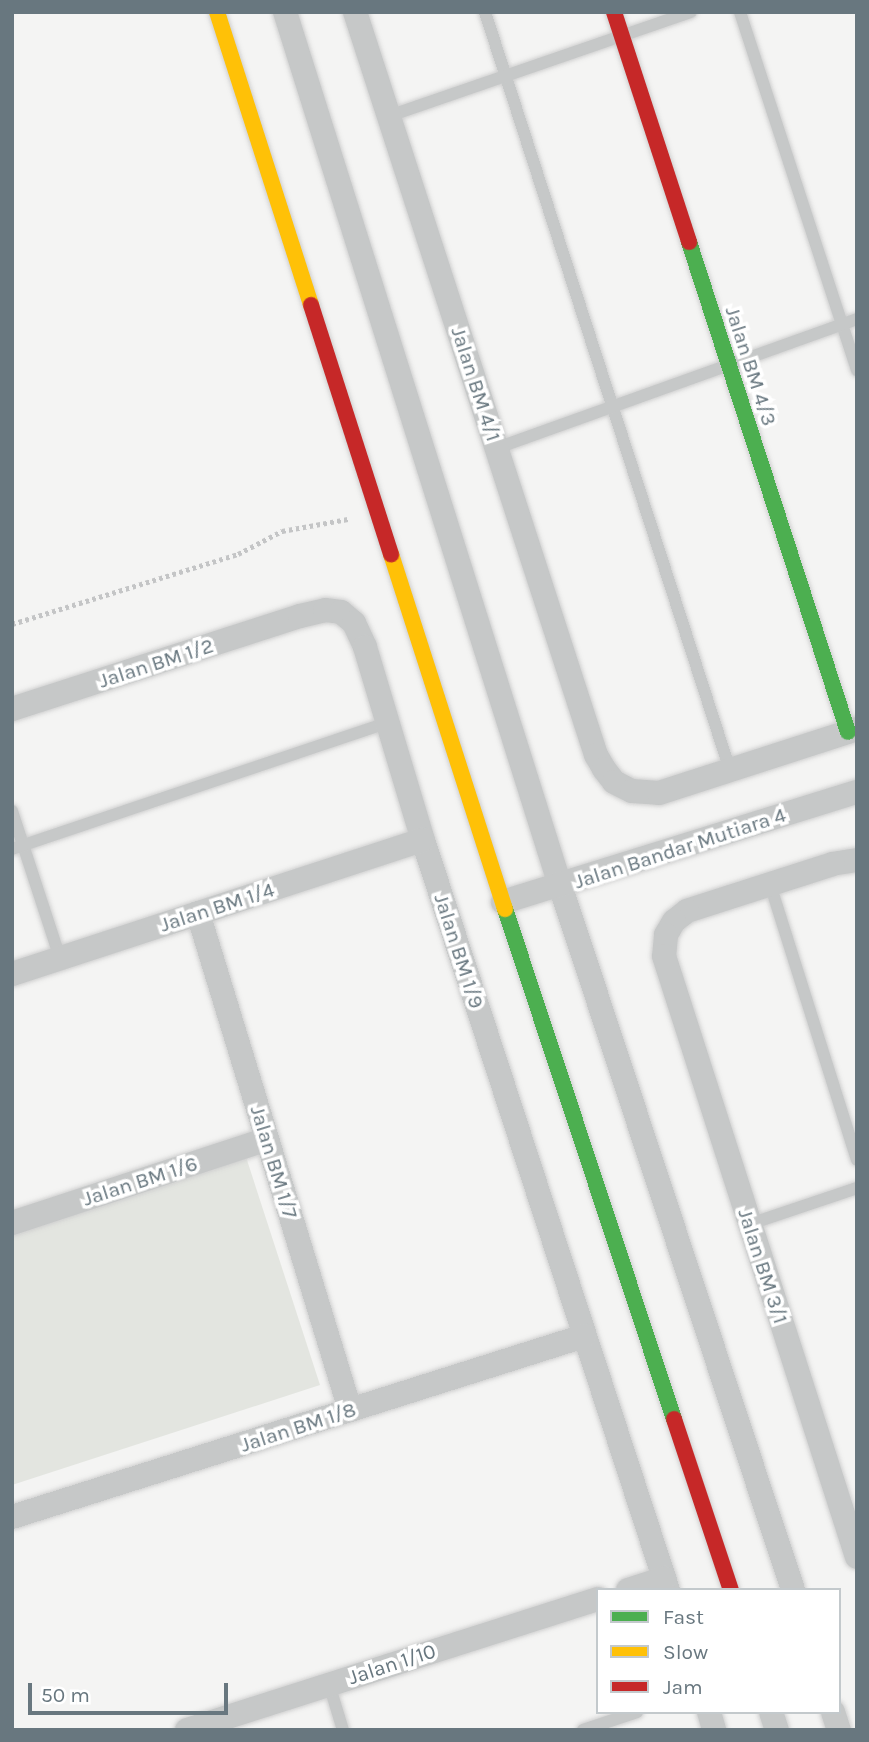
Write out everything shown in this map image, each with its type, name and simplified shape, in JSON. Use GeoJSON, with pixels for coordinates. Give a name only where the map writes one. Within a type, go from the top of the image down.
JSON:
{"type":"FeatureCollection","features":[{"type":"Feature","properties":{"kind":"street"},"geometry":{"type":"LineString","coordinates":[[217,12],[503,902],[730,1588]]}},
{"type":"Feature","properties":{"kind":"street"},"geometry":{"type":"LineString","coordinates":[[285,12],[560,885],[792,1588]]}},
{"type":"Feature","properties":{"kind":"street","name":"Jalan BM 4/1"},"geometry":{"type":"LineString","coordinates":[[355,12],[596,755],[614,782],[646,794],[659,793],[852,731]]}},
{"type":"Feature","properties":{"kind":"street","name":"Jalan BM 4/3"},"geometry":{"type":"LineString","coordinates":[[614,12],[728,365],[852,731]]}},
{"type":"Feature","properties":{"kind":"street","name":"Jalan BM 1/9"},"geometry":{"type":"LineString","coordinates":[[300,616],[325,610],[341,612],[354,623],[389,722],[423,840],[666,1584]]}},
{"type":"Feature","properties":{"kind":"street","name":"Jalan BM 1/2"},"geometry":{"type":"LineString","coordinates":[[12,709],[300,616]]}},
{"type":"Feature","properties":{"kind":"street","name":"Jalan Bandar Mutiara 4"},"geometry":{"type":"LineString","coordinates":[[503,902],[857,792]]}},
{"type":"Feature","properties":{"kind":"street","name":"Jalan BM 1/4"},"geometry":{"type":"LineString","coordinates":[[12,974],[423,840]]}},
{"type":"Feature","properties":{"kind":"street"},"geometry":{"type":"LineString","coordinates":[[770,884],[857,860]]}},
{"type":"Feature","properties":{"kind":"street","name":"Jalan BM 3/1"},"geometry":{"type":"LineString","coordinates":[[770,884],[687,911],[674,921],[666,935],[664,956],[750,1224],[846,1484],[857,1557]]}},
{"type":"Feature","properties":{"kind":"street","name":"Jalan BM 1/7"},"geometry":{"type":"LineString","coordinates":[[198,913],[350,1410]]}},
{"type":"Feature","properties":{"kind":"street","name":"Jalan BM 1/6"},"geometry":{"type":"LineString","coordinates":[[12,1223],[267,1139]]}},
{"type":"Feature","properties":{"kind":"street","name":"Jalan BM 1/8"},"geometry":{"type":"LineString","coordinates":[[12,1517],[584,1336]]}},
{"type":"Feature","properties":{"kind":"street"},"geometry":{"type":"LineString","coordinates":[[641,1588],[666,1584]]}},
{"type":"Feature","properties":{"kind":"street","name":"Jalan 1/10"},"geometry":{"type":"LineString","coordinates":[[187,1730],[596,1600]]}},
{"type":"Feature","properties":{"kind":"lane"},"geometry":{"type":"LineString","coordinates":[[485,12],[730,770]]}},
{"type":"Feature","properties":{"kind":"lane"},"geometry":{"type":"LineString","coordinates":[[388,116],[691,12]]}},
{"type":"Feature","properties":{"kind":"lane"},"geometry":{"type":"LineString","coordinates":[[740,12],[857,370]]}},
{"type":"Feature","properties":{"kind":"lane"},"geometry":{"type":"LineString","coordinates":[[496,448],[857,319]]}},
{"type":"Feature","properties":{"kind":"lane"},"geometry":{"type":"LineString","coordinates":[[18,847],[389,722]]}},
{"type":"Feature","properties":{"kind":"lane"},"geometry":{"type":"LineString","coordinates":[[12,811],[18,847],[60,958]]}},
{"type":"Feature","properties":{"kind":"lane"},"geometry":{"type":"LineString","coordinates":[[770,884],[857,1160]]}},
{"type":"Feature","properties":{"kind":"lane"},"geometry":{"type":"LineString","coordinates":[[750,1224],[857,1188]]}},
{"type":"Feature","properties":{"kind":"lane"},"geometry":{"type":"LineString","coordinates":[[329,1684],[344,1730]]}},
{"type":"Feature","properties":{"kind":"lane"},"geometry":{"type":"LineString","coordinates":[[583,1730],[631,1714]]}},
{"type":"Feature","properties":{"kind":"path"},"geometry":{"type":"LineString","coordinates":[[12,624],[238,554],[282,531],[378,515]]}},
{"type":"Feature","properties":{"kind":"shaded area"},"geometry":{"type":"Polygon","coordinates":[[[246,1157],[320,1385],[12,1485],[12,1234],[246,1157]]]}},
{"type":"Feature","properties":{"kind":"traffic: fast"},"geometry":{"type":"LineString","coordinates":[[689,242],[848,732]]}},
{"type":"Feature","properties":{"kind":"traffic: fast"},"geometry":{"type":"LineString","coordinates":[[505,909],[674,1419]]}},
{"type":"Feature","properties":{"kind":"traffic: slow"},"geometry":{"type":"LineString","coordinates":[[217,12],[311,305]]}},
{"type":"Feature","properties":{"kind":"traffic: slow"},"geometry":{"type":"LineString","coordinates":[[391,554],[505,909]]}},
{"type":"Feature","properties":{"kind":"traffic: jam"},"geometry":{"type":"LineString","coordinates":[[614,12],[689,242]]}},
{"type":"Feature","properties":{"kind":"traffic: jam"},"geometry":{"type":"LineString","coordinates":[[311,305],[391,554]]}},
{"type":"Feature","properties":{"kind":"traffic: jam"},"geometry":{"type":"LineString","coordinates":[[674,1419],[730,1588]]}}]}
